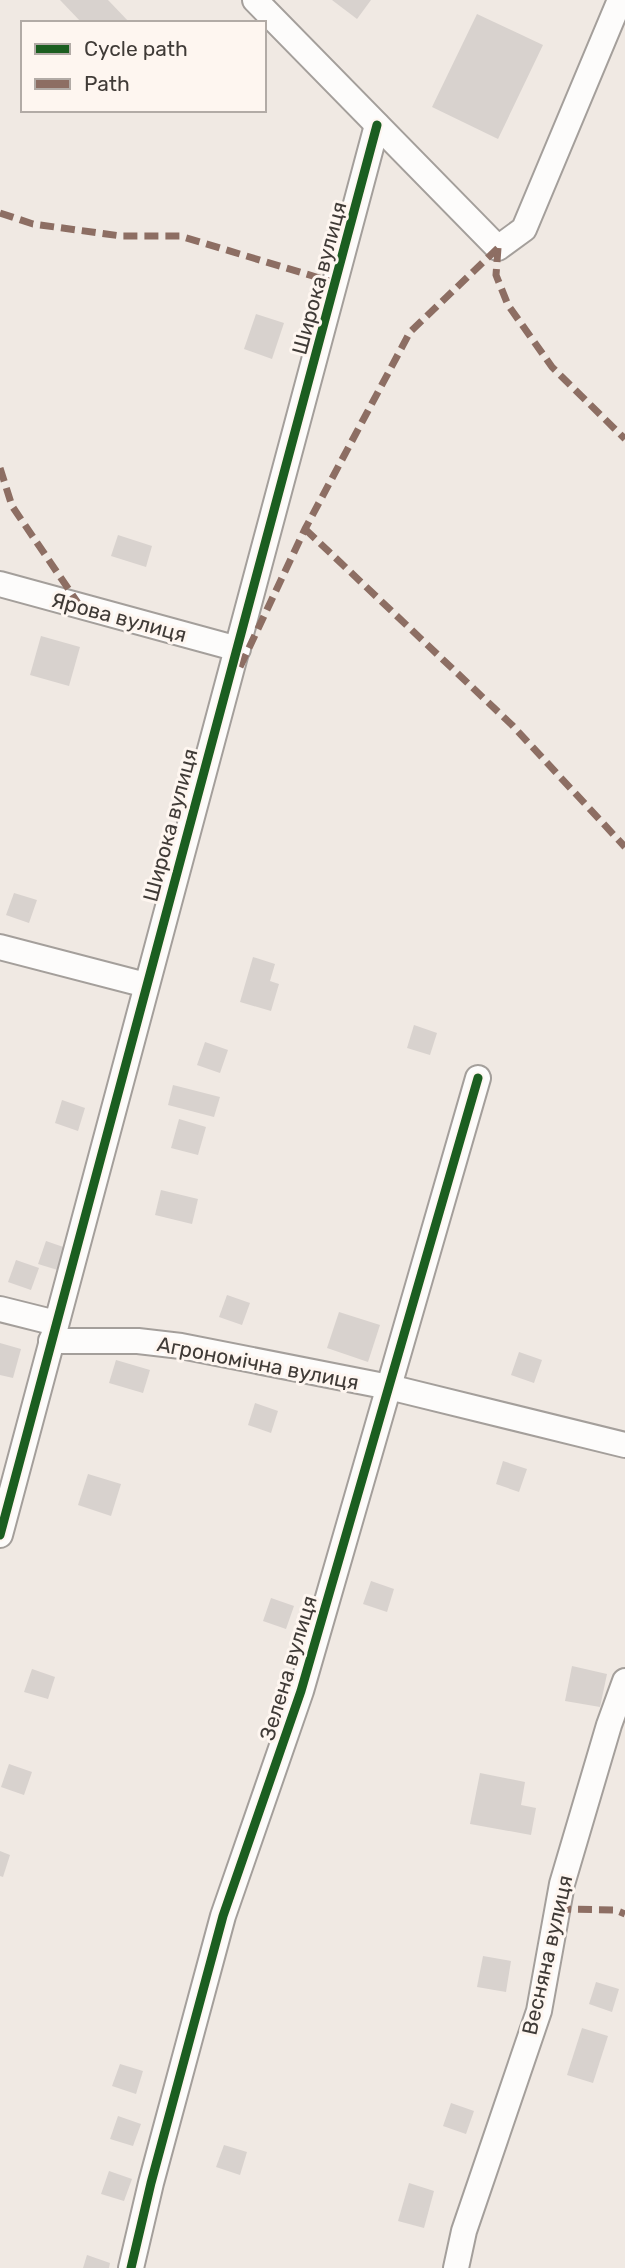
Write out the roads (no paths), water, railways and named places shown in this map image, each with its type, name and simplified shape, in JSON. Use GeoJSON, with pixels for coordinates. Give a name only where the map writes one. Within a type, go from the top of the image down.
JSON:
{"type":"FeatureCollection","features":[{"type":"Feature","properties":{"kind":"street"},"geometry":{"type":"LineString","coordinates":[[256,0],[498,248],[524,229],[620,0]]}},
{"type":"Feature","properties":{"kind":"street","name":"Широка вулиця"},"geometry":{"type":"LineString","coordinates":[[0,1535],[377,125]]}},
{"type":"Feature","properties":{"kind":"street","name":"Ярова вулиця"},"geometry":{"type":"LineString","coordinates":[[0,584],[238,649]]}},
{"type":"Feature","properties":{"kind":"street"},"geometry":{"type":"LineString","coordinates":[[0,947],[146,985]]}},
{"type":"Feature","properties":{"kind":"street","name":"Зелена вулиця"},"geometry":{"type":"LineString","coordinates":[[131,2268],[151,2183],[223,1916],[301,1691],[478,1078]]}},
{"type":"Feature","properties":{"kind":"street","name":"Агрономічна вулиця"},"geometry":{"type":"LineString","coordinates":[[0,1309],[54,1332],[181,1346],[389,1387],[625,1445]]}},
{"type":"Feature","properties":{"kind":"street","name":"Весняна вулиця"},"geometry":{"type":"LineString","coordinates":[[456,2268],[464,2231],[539,2011],[562,1884],[625,1681]]}}]}
